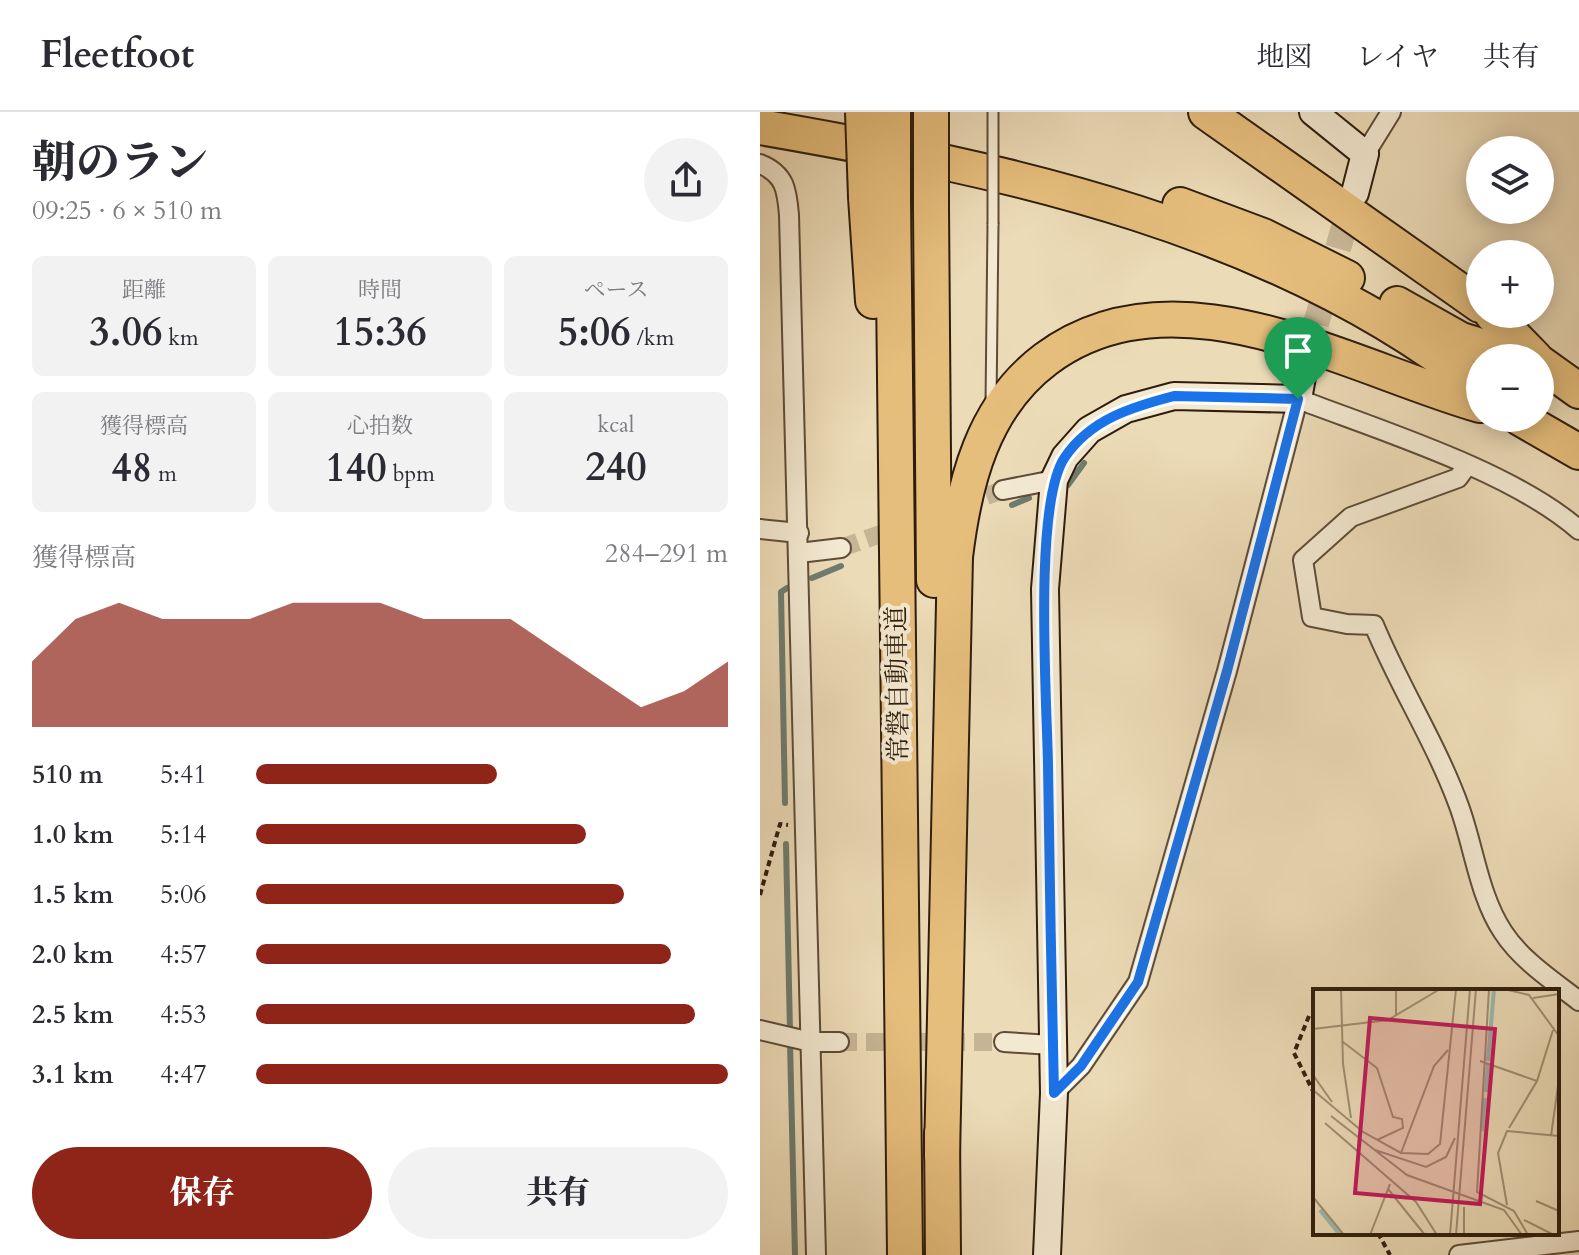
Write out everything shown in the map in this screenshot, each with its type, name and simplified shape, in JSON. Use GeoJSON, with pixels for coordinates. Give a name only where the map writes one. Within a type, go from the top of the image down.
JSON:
{"type":"FeatureCollection","features":[{"type":"Feature","properties":{"kind":"highway"},"geometry":{"type":"LineString","coordinates":[[811,112],[961,141],[1099,176],[1263,236],[1461,340],[1474,344]]}},
{"type":"Feature","properties":{"kind":"highway"},"geometry":{"type":"LineString","coordinates":[[863,112],[880,199]]}},
{"type":"Feature","properties":{"kind":"highway","name":"常磐自動車道"},"geometry":{"type":"LineString","coordinates":[[893,112],[880,199],[896,661],[905,1255]]}},
{"type":"Feature","properties":{"kind":"highway","name":"常磐自動車道"},"geometry":{"type":"LineString","coordinates":[[931,112],[943,1255]]}},
{"type":"Feature","properties":{"kind":"highway"},"geometry":{"type":"LineString","coordinates":[[1206,112],[1466,295]]}},
{"type":"Feature","properties":{"kind":"highway"},"geometry":{"type":"LineString","coordinates":[[760,127],[960,164],[1153,219],[1306,282],[1391,326],[1466,377]]}},
{"type":"Feature","properties":{"kind":"highway"},"geometry":{"type":"LineString","coordinates":[[942,1155],[955,557],[966,489],[992,419],[1034,368],[1070,343],[1127,322],[1157,319],[1188,320],[1267,333],[1466,400]]}},
{"type":"Feature","properties":{"kind":"highway"},"geometry":{"type":"LineString","coordinates":[[1505,328],[1519,344]]}},
{"type":"Feature","properties":{"kind":"highway"},"geometry":{"type":"LineString","coordinates":[[1554,375],[1579,391]]}},
{"type":"Feature","properties":{"kind":"highway"},"geometry":{"type":"LineString","coordinates":[[1544,432],[1579,452]]}},
{"type":"Feature","properties":{"kind":"street"},"geometry":{"type":"LineString","coordinates":[[1313,112],[1365,154]]}},
{"type":"Feature","properties":{"kind":"street"},"geometry":{"type":"LineString","coordinates":[[1355,193],[1365,154],[1391,112]]}},
{"type":"Feature","properties":{"kind":"street"},"geometry":{"type":"LineString","coordinates":[[760,164],[776,171],[787,187],[799,533],[816,1255]]}},
{"type":"Feature","properties":{"kind":"street"},"geometry":{"type":"LineString","coordinates":[[1054,1093],[1081,1066],[1138,982],[1227,671],[1298,399],[1305,361]]}},
{"type":"Feature","properties":{"kind":"street"},"geometry":{"type":"LineString","coordinates":[[1047,1255],[1054,1093],[1045,589],[1054,480],[1065,457],[1089,430],[1126,409],[1174,396],[1298,399],[1529,496],[1579,530]]}},
{"type":"Feature","properties":{"kind":"street"},"geometry":{"type":"LineString","coordinates":[[1466,467],[1458,478],[1351,517],[1303,560],[1312,617],[1347,624],[1374,625],[1398,684],[1460,806],[1493,916],[1505,936],[1528,960],[1579,1001]]}},
{"type":"Feature","properties":{"kind":"street"},"geometry":{"type":"LineString","coordinates":[[1003,490],[1054,480]]}},
{"type":"Feature","properties":{"kind":"street"},"geometry":{"type":"LineString","coordinates":[[760,529],[799,533]]}},
{"type":"Feature","properties":{"kind":"street"},"geometry":{"type":"LineString","coordinates":[[799,553],[841,548]]}},
{"type":"Feature","properties":{"kind":"street"},"geometry":{"type":"LineString","coordinates":[[760,1030],[811,1042],[839,1042]]}},
{"type":"Feature","properties":{"kind":"street"},"geometry":{"type":"LineString","coordinates":[[1004,1042],[1052,1045]]}},
{"type":"Feature","properties":{"kind":"street"},"geometry":{"type":"LineString","coordinates":[[1459,1255],[1579,1241]]}},
{"type":"Feature","properties":{"kind":"lane"},"geometry":{"type":"LineString","coordinates":[[992,419],[993,112]]}},
{"type":"Feature","properties":{"kind":"path"},"geometry":{"type":"LineString","coordinates":[[760,895],[780,824],[805,826]]}},
{"type":"Feature","properties":{"kind":"path"},"geometry":{"type":"LineString","coordinates":[[1309,1016],[1294,1053],[1313,1091]]}},
{"type":"Feature","properties":{"kind":"path"},"geometry":{"type":"LineString","coordinates":[[1379,1235],[1390,1255]]}},
{"type":"Feature","properties":{"kind":"waterway"},"geometry":{"type":"LineString","coordinates":[[1068,485],[1084,463]]}},
{"type":"Feature","properties":{"kind":"waterway"},"geometry":{"type":"LineString","coordinates":[[1012,505],[1029,498]]}},
{"type":"Feature","properties":{"kind":"waterway"},"geometry":{"type":"LineString","coordinates":[[812,578],[841,566]]}},
{"type":"Feature","properties":{"kind":"waterway"},"geometry":{"type":"LineString","coordinates":[[785,803],[781,592],[787,588]]}},
{"type":"Feature","properties":{"kind":"waterway"},"geometry":{"type":"LineString","coordinates":[[786,844],[790,1032]]}},
{"type":"Feature","properties":{"kind":"waterway"},"geometry":{"type":"LineString","coordinates":[[790,1043],[795,1255]]}},
{"type":"Feature","properties":{"kind":"tunnel"},"geometry":{"type":"LineString","coordinates":[[1305,361],[1353,197]]}},
{"type":"Feature","properties":{"kind":"tunnel"},"geometry":{"type":"LineString","coordinates":[[961,505],[1003,490]]}},
{"type":"Feature","properties":{"kind":"tunnel"},"geometry":{"type":"LineString","coordinates":[[841,548],[903,526]]}},
{"type":"Feature","properties":{"kind":"tunnel"},"geometry":{"type":"LineString","coordinates":[[839,1042],[1004,1042]]}},
{"type":"Feature","properties":{"kind":"route"},"geometry":{"type":"LineString","coordinates":[[1174,396],[1298,399],[1227,671],[1138,982],[1081,1066],[1054,1093],[1045,589],[1054,480],[1065,457],[1089,430],[1126,409],[1174,396]]}}]}
